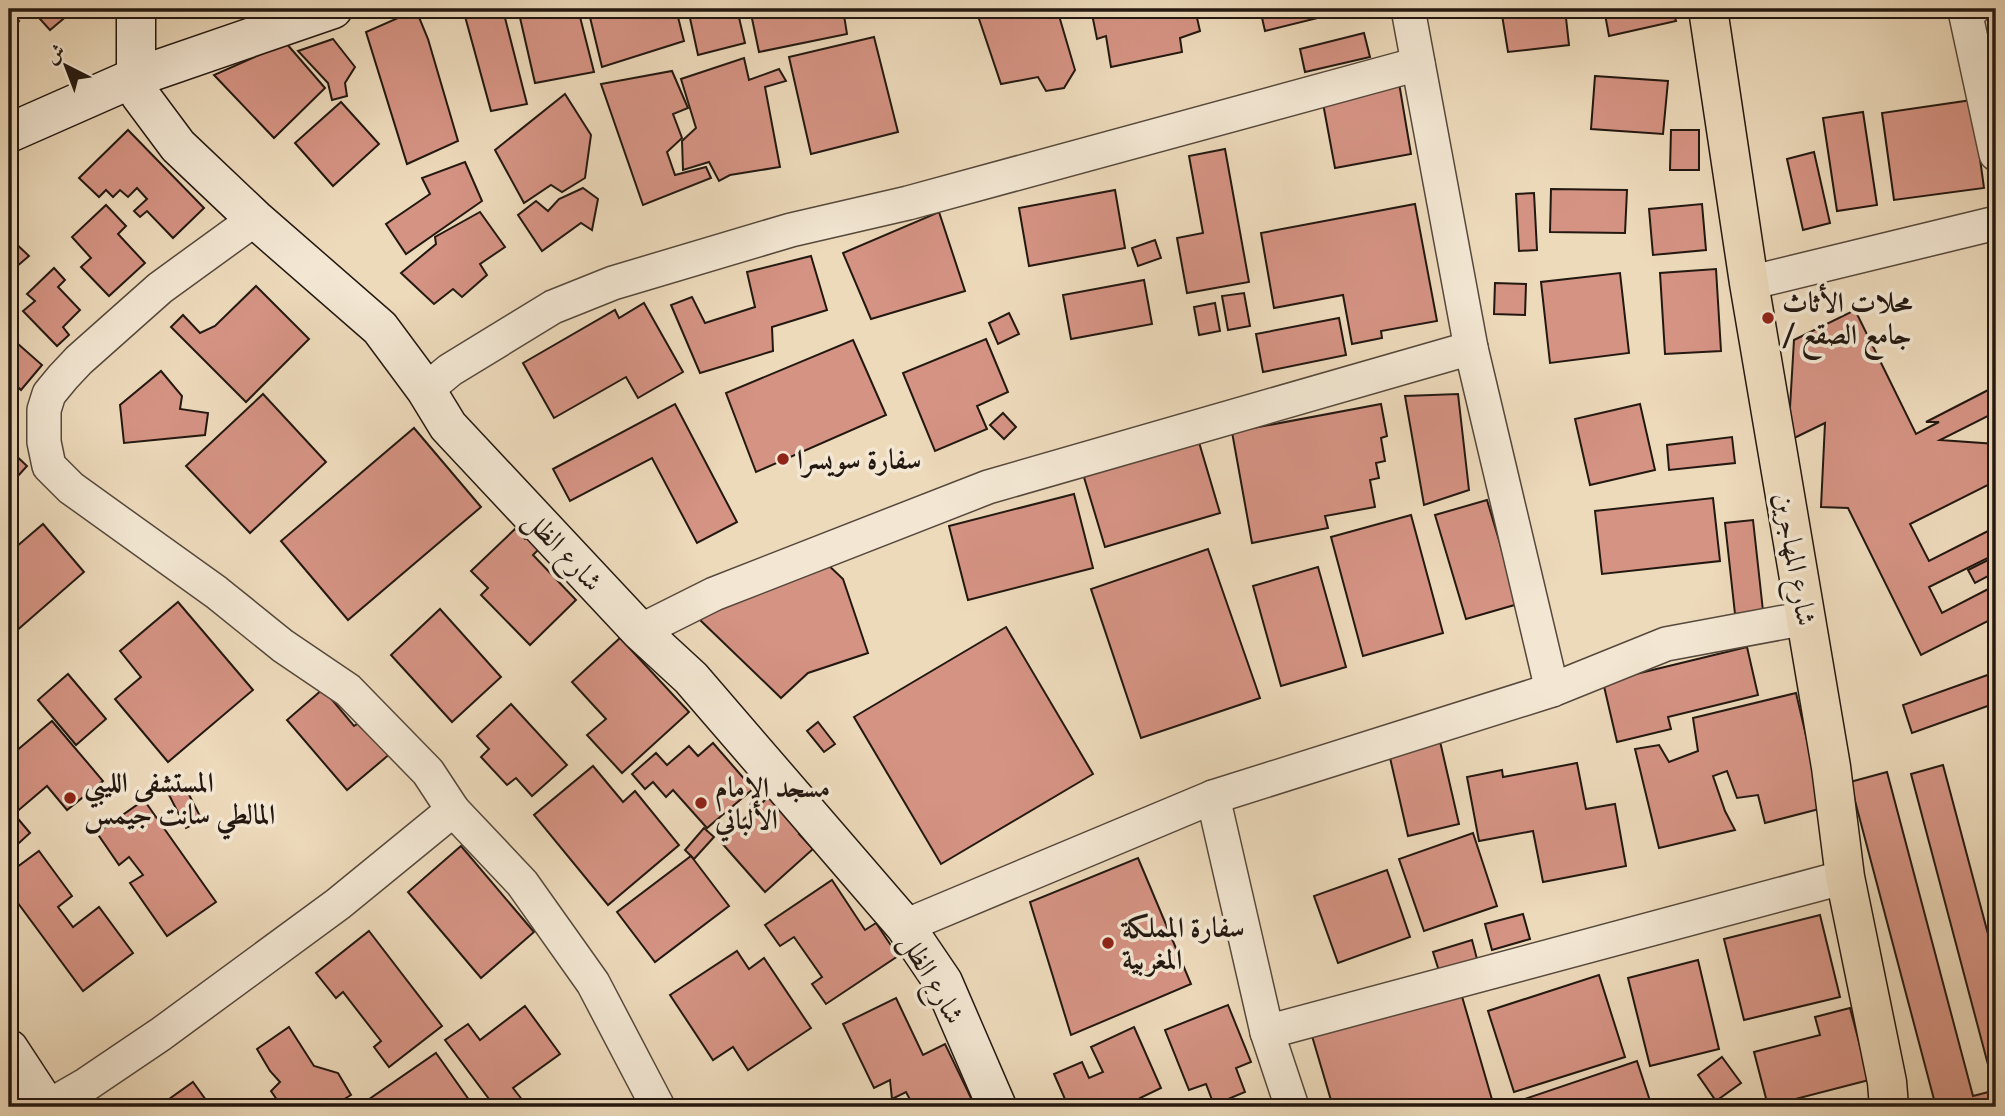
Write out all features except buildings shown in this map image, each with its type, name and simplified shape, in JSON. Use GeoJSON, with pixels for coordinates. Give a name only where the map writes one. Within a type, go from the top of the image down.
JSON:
{"type":"FeatureCollection","features":[{"type":"Feature","properties":{"kind":"main road","name":"شارع المهاجرين"},"geometry":{"type":"LineString","coordinates":[[1708,9],[1749,282],[1831,767],[1844,877],[1887,1082],[1889,1107]]}},
{"type":"Feature","properties":{"kind":"street","name":"شارع الظل"},"geometry":{"type":"LineString","coordinates":[[136,9],[136,77],[140,94],[178,146],[255,219],[380,328],[426,390],[448,426],[640,631],[691,678],[905,926],[943,982],[997,1107]]}},
{"type":"Feature","properties":{"kind":"street"},"geometry":{"type":"LineString","coordinates":[[9,133],[136,77],[333,9]]}},
{"type":"Feature","properties":{"kind":"street"},"geometry":{"type":"LineString","coordinates":[[1408,9],[1471,348],[1552,690]]}},
{"type":"Feature","properties":{"kind":"street"},"geometry":{"type":"LineString","coordinates":[[1967,9],[1996,154]]}},
{"type":"Feature","properties":{"kind":"street"},"geometry":{"type":"LineString","coordinates":[[426,390],[450,370],[553,307],[613,283],[791,230],[908,203],[1418,64]]}},
{"type":"Feature","properties":{"kind":"street"},"geometry":{"type":"LineString","coordinates":[[255,219],[160,288],[63,377],[50,394],[44,410],[44,442],[49,466],[71,488],[216,592],[283,646],[348,690],[428,772],[453,810],[522,883],[593,983],[658,1107]]}},
{"type":"Feature","properties":{"kind":"street"},"geometry":{"type":"LineString","coordinates":[[1749,282],[1996,223]]}},
{"type":"Feature","properties":{"kind":"street"},"geometry":{"type":"LineString","coordinates":[[640,631],[714,594],[988,487],[1471,348]]}},
{"type":"Feature","properties":{"kind":"street"},"geometry":{"type":"LineString","coordinates":[[905,926],[1213,797],[1552,690],[1666,644],[1806,618]]}},
{"type":"Feature","properties":{"kind":"street"},"geometry":{"type":"LineString","coordinates":[[1213,797],[1266,1032],[1292,1107]]}},
{"type":"Feature","properties":{"kind":"street"},"geometry":{"type":"LineString","coordinates":[[9,1049],[47,1107],[87,1084],[161,1034],[338,904],[453,810]]}},
{"type":"Feature","properties":{"kind":"street"},"geometry":{"type":"LineString","coordinates":[[1266,1032],[1844,877]]}},
{"type":"Feature","properties":{"kind":"place","name":"محلات الأثاث / جامع الصقع"},"geometry":{"type":"Point","coordinates":[1768,318]}},
{"type":"Feature","properties":{"kind":"place","name":"سفارة سويسرا"},"geometry":{"type":"Point","coordinates":[783,459]}},
{"type":"Feature","properties":{"kind":"place","name":"المستشفى الليبي المالطي سانت جيمس"},"geometry":{"type":"Point","coordinates":[70,798]}},
{"type":"Feature","properties":{"kind":"place","name":"مسجد الإمام الألباني"},"geometry":{"type":"Point","coordinates":[701,803]}},
{"type":"Feature","properties":{"kind":"place","name":"سفارة المملكة المغربية"},"geometry":{"type":"Point","coordinates":[1108,943]}}]}
